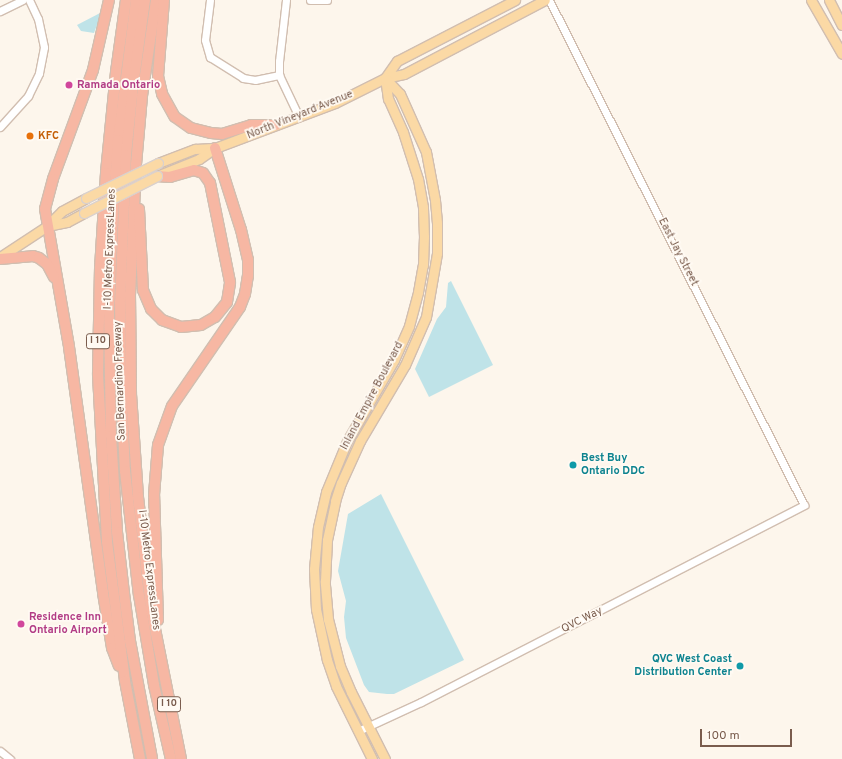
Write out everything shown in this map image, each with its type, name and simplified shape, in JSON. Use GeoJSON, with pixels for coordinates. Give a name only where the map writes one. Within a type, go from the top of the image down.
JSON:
{"type":"FeatureCollection","features":[{"type":"Feature","properties":{"kind":"highway"},"geometry":{"type":"LineString","coordinates":[[109,0],[93,70],[48,195],[46,209],[47,226],[60,292],[104,601],[112,648],[125,681]]}},
{"type":"Feature","properties":{"kind":"highway","name":"San Bernardino Freeway"},"geometry":{"type":"LineString","coordinates":[[126,0],[116,72],[106,173],[100,268],[98,375],[107,542],[125,681],[140,759]]}},
{"type":"Feature","properties":{"kind":"highway","name":"I-10 Metro ExpressLanes"},"geometry":{"type":"LineString","coordinates":[[136,0],[119,133],[113,216],[109,312],[110,436],[117,532],[124,593],[133,654],[152,759]]}},
{"type":"Feature","properties":{"kind":"highway","name":"I-10 Metro ExpressLanes"},"geometry":{"type":"LineString","coordinates":[[145,0],[133,86],[126,163],[120,302],[121,387],[124,471],[139,595],[154,685],[171,759]]}},
{"type":"Feature","properties":{"kind":"highway","name":"San Bernardino Freeway"},"geometry":{"type":"LineString","coordinates":[[156,0],[142,96],[136,164],[130,294],[133,438],[143,546],[158,648],[181,759]]}},
{"type":"Feature","properties":{"kind":"highway"},"geometry":{"type":"LineString","coordinates":[[164,0],[158,63],[159,81],[165,102],[176,117],[191,128],[222,134],[251,125],[276,125]]}},
{"type":"Feature","properties":{"kind":"highway"},"geometry":{"type":"LineString","coordinates":[[158,648],[154,495],[158,445],[172,406],[240,307],[245,294],[248,276],[248,260],[241,230],[214,148]]}},
{"type":"Feature","properties":{"kind":"highway"},"geometry":{"type":"LineString","coordinates":[[136,164],[142,246],[143,290],[145,299],[151,309],[162,320],[181,327],[198,326],[218,314],[227,302],[230,291],[230,276],[212,191],[206,177],[198,170],[185,171],[170,177],[157,176]]}},
{"type":"Feature","properties":{"kind":"highway"},"geometry":{"type":"LineString","coordinates":[[0,258],[31,256],[39,258],[50,268],[60,292]]}},
{"type":"Feature","properties":{"kind":"main road","name":"North Vineyard Avenue"},"geometry":{"type":"LineString","coordinates":[[385,78],[397,61],[515,0]]}},
{"type":"Feature","properties":{"kind":"main road","name":"North Vineyard Avenue"},"geometry":{"type":"LineString","coordinates":[[47,226],[67,222],[157,176],[199,158],[214,148],[335,103],[385,78],[404,74],[545,0]]}},
{"type":"Feature","properties":{"kind":"main road"},"geometry":{"type":"LineString","coordinates":[[811,0],[842,54]]}},
{"type":"Feature","properties":{"kind":"main road"},"geometry":{"type":"LineString","coordinates":[[829,0],[842,25]]}},
{"type":"Feature","properties":{"kind":"main road","name":"Inland Empire Boulevard"},"geometry":{"type":"LineString","coordinates":[[385,78],[400,94],[424,147],[434,189],[437,223],[436,253],[426,317],[404,366],[348,464],[335,501],[328,540],[325,581],[328,619],[340,666],[385,759]]}},
{"type":"Feature","properties":{"kind":"main road","name":"Inland Empire Boulevard"},"geometry":{"type":"LineString","coordinates":[[372,759],[336,686],[327,660],[316,609],[314,569],[318,527],[326,492],[347,441],[394,360],[409,326],[423,265],[423,207],[418,179],[403,132],[388,99],[385,78]]}},
{"type":"Feature","properties":{"kind":"main road","name":"North Vineyard Avenue"},"geometry":{"type":"LineString","coordinates":[[0,258],[47,226],[62,211],[86,198],[158,163],[195,149],[214,148]]}},
{"type":"Feature","properties":{"kind":"street"},"geometry":{"type":"LineString","coordinates":[[0,11],[23,0]]}},
{"type":"Feature","properties":{"kind":"street"},"geometry":{"type":"LineString","coordinates":[[0,127],[28,96],[40,73],[44,47],[38,19],[29,0]]}},
{"type":"Feature","properties":{"kind":"street"},"geometry":{"type":"LineString","coordinates":[[210,0],[205,40],[210,57],[243,78],[255,80],[279,75]]}},
{"type":"Feature","properties":{"kind":"street"},"geometry":{"type":"LineString","coordinates":[[286,0],[278,61],[279,75],[299,117]]}},
{"type":"Feature","properties":{"kind":"street"},"geometry":{"type":"LineString","coordinates":[[310,0],[327,0]]}},
{"type":"Feature","properties":{"kind":"street","name":"East Jay Street"},"geometry":{"type":"LineString","coordinates":[[549,0],[804,506]]}},
{"type":"Feature","properties":{"kind":"street","name":"QVC Way"},"geometry":{"type":"LineString","coordinates":[[358,731],[421,702],[804,506]]}},
{"type":"Feature","properties":{"kind":"street"},"geometry":{"type":"LineString","coordinates":[[0,751],[10,759]]}},
{"type":"Feature","properties":{"kind":"water"},"geometry":{"type":"Polygon","coordinates":[[[102,12],[94,33],[81,31],[77,25],[102,12]]]}},
{"type":"Feature","properties":{"kind":"water"},"geometry":{"type":"Polygon","coordinates":[[[451,281],[493,365],[429,397],[415,369],[437,319],[446,307],[448,283],[451,281]]]}},
{"type":"Feature","properties":{"kind":"water"},"geometry":{"type":"Polygon","coordinates":[[[381,494],[464,660],[394,694],[369,692],[364,685],[346,638],[344,617],[346,601],[338,571],[348,514],[381,494]]]}},
{"type":"Feature","properties":{"kind":"place","name":"Ramada Ontario"},"geometry":{"type":"Point","coordinates":[69,85]}},
{"type":"Feature","properties":{"kind":"place","name":"KFC"},"geometry":{"type":"Point","coordinates":[30,136]}},
{"type":"Feature","properties":{"kind":"place","name":"Best Buy Ontario DDC"},"geometry":{"type":"Point","coordinates":[573,465]}},
{"type":"Feature","properties":{"kind":"place","name":"Residence Inn Ontario Airport"},"geometry":{"type":"Point","coordinates":[21,624]}},
{"type":"Feature","properties":{"kind":"place","name":"QVC West Coast Distribution Center"},"geometry":{"type":"Point","coordinates":[740,666]}}]}
